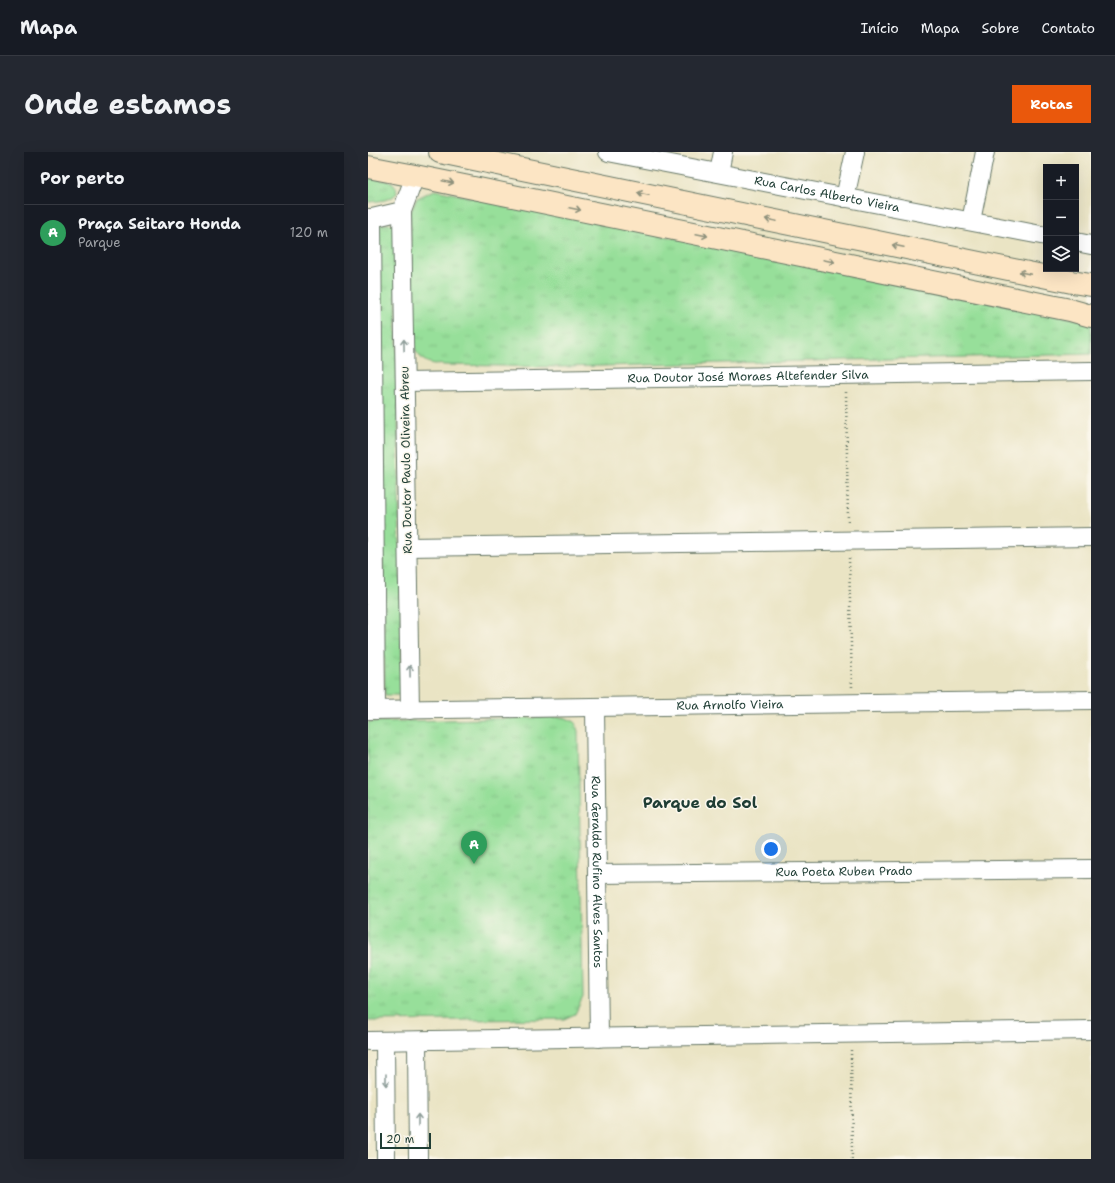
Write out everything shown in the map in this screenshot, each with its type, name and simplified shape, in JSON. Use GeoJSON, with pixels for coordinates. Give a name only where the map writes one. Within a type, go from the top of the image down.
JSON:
{"type":"FeatureCollection","features":[{"type":"Feature","properties":{"kind":"street"},"geometry":{"type":"LineString","coordinates":[[440,152],[466,155],[1091,285]]}},
{"type":"Feature","properties":{"kind":"street","name":"Rua Carlos Alberto Vieira"},"geometry":{"type":"LineString","coordinates":[[608,152],[1043,235]]}},
{"type":"Feature","properties":{"kind":"street"},"geometry":{"type":"LineString","coordinates":[[719,173],[723,152]]}},
{"type":"Feature","properties":{"kind":"street"},"geometry":{"type":"LineString","coordinates":[[845,198],[855,152]]}},
{"type":"Feature","properties":{"kind":"street"},"geometry":{"type":"LineString","coordinates":[[971,222],[985,152]]}},
{"type":"Feature","properties":{"kind":"street"},"geometry":{"type":"LineString","coordinates":[[368,167],[1070,310],[1091,316]]}},
{"type":"Feature","properties":{"kind":"street"},"geometry":{"type":"LineString","coordinates":[[372,710],[370,218],[402,211],[415,176]]}},
{"type":"Feature","properties":{"kind":"street","name":"Rua Doutor Paulo Oliveira Abreu"},"geometry":{"type":"LineString","coordinates":[[402,211],[410,710]]}},
{"type":"Feature","properties":{"kind":"street"},"geometry":{"type":"LineString","coordinates":[[1079,243],[1091,245]]}},
{"type":"Feature","properties":{"kind":"street","name":"Rua Doutor José Moraes Altefender Silva"},"geometry":{"type":"LineString","coordinates":[[405,382],[1091,371]]}},
{"type":"Feature","properties":{"kind":"street"},"geometry":{"type":"LineString","coordinates":[[408,547],[1091,538]]}},
{"type":"Feature","properties":{"kind":"street","name":"Rua Arnolfo Vieira"},"geometry":{"type":"LineString","coordinates":[[372,710],[1091,700]]}},
{"type":"Feature","properties":{"kind":"street","name":"Rua Geraldo Rufino Alves Santos"},"geometry":{"type":"LineString","coordinates":[[595,707],[599,1038]]}},
{"type":"Feature","properties":{"kind":"street","name":"Rua Poeta Ruben Prado"},"geometry":{"type":"LineString","coordinates":[[597,874],[1091,869]]}},
{"type":"Feature","properties":{"kind":"street"},"geometry":{"type":"LineString","coordinates":[[386,1159],[377,1041],[1091,1030]]}},
{"type":"Feature","properties":{"kind":"street"},"geometry":{"type":"LineString","coordinates":[[417,1040],[418,1159]]}},
{"type":"Feature","properties":{"kind":"path"},"geometry":{"type":"LineString","coordinates":[[850,1034],[852,1159]]}},
{"type":"Feature","properties":{"kind":"green space"},"geometry":{"type":"Polygon","coordinates":[[[368,177],[392,182],[396,187],[397,193],[388,199],[368,202],[368,177]]]}},
{"type":"Feature","properties":{"kind":"green space"},"geometry":{"type":"Polygon","coordinates":[[[435,190],[1091,322],[1091,354],[561,367],[445,365],[430,363],[421,358],[414,349],[410,214],[417,198],[435,190]]]}},
{"type":"Feature","properties":{"kind":"green space"},"geometry":{"type":"Polygon","coordinates":[[[378,224],[395,224],[402,695],[385,695],[378,224]]]}},
{"type":"Feature","properties":{"kind":"green space"},"geometry":{"type":"Polygon","coordinates":[[[564,717],[575,722],[578,731],[583,997],[575,1014],[564,1019],[368,1021],[368,722],[564,717]]]}},
{"type":"Feature","properties":{"kind":"place","name":"Praça Seitaro Honda"},"geometry":{"type":"Point","coordinates":[474,864]}},
{"type":"Feature","properties":{"kind":"district","name":"Parque do Sol"},"geometry":{"type":"Point","coordinates":[700,802]}}]}
